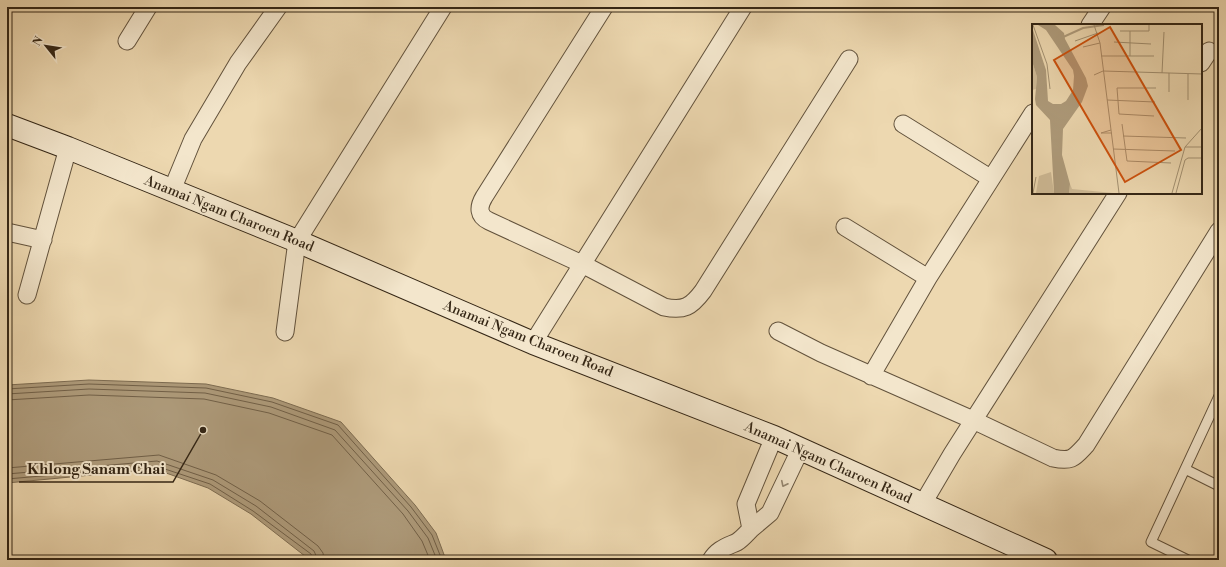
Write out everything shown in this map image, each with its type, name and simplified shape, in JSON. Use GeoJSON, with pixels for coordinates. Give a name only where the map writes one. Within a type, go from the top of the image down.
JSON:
{"type":"FeatureCollection","features":[{"type":"Feature","properties":{"kind":"street"},"geometry":{"type":"LineString","coordinates":[[127,41],[148,7]]}},
{"type":"Feature","properties":{"kind":"street"},"geometry":{"type":"LineString","coordinates":[[172,190],[193,139],[238,63],[278,7]]}},
{"type":"Feature","properties":{"kind":"street"},"geometry":{"type":"LineString","coordinates":[[285,332],[297,242],[443,7]]}},
{"type":"Feature","properties":{"kind":"street"},"geometry":{"type":"LineString","coordinates":[[604,7],[480,203],[480,213],[483,218],[582,264],[664,307],[676,309],[686,308],[695,302],[849,59]]}},
{"type":"Feature","properties":{"kind":"street"},"geometry":{"type":"LineString","coordinates":[[533,343],[743,7]]}},
{"type":"Feature","properties":{"kind":"street"},"geometry":{"type":"LineString","coordinates":[[1091,24],[1102,7]]}},
{"type":"Feature","properties":{"kind":"street"},"geometry":{"type":"LineString","coordinates":[[871,376],[928,278],[990,178],[1032,115]]}},
{"type":"Feature","properties":{"kind":"street"},"geometry":{"type":"LineString","coordinates":[[903,124],[990,178]]}},
{"type":"Feature","properties":{"kind":"street","name":"Anamai Ngam Charoen Road"},"geometry":{"type":"LineString","coordinates":[[7,125],[172,190],[533,343],[801,448],[1018,552],[1046,560]]}},
{"type":"Feature","properties":{"kind":"street"},"geometry":{"type":"LineString","coordinates":[[27,294],[68,148]]}},
{"type":"Feature","properties":{"kind":"street"},"geometry":{"type":"LineString","coordinates":[[922,505],[973,420],[1117,194]]}},
{"type":"Feature","properties":{"kind":"street"},"geometry":{"type":"LineString","coordinates":[[845,227],[928,278]]}},
{"type":"Feature","properties":{"kind":"street"},"geometry":{"type":"LineString","coordinates":[[778,331],[821,353],[973,420],[1053,458],[1064,460],[1073,459],[1086,446],[1219,231]]}},
{"type":"Feature","properties":{"kind":"street"},"geometry":{"type":"LineString","coordinates":[[7,232],[43,240]]}},
{"type":"Feature","properties":{"kind":"street"},"geometry":{"type":"LineString","coordinates":[[751,529],[746,504],[774,437]]}},
{"type":"Feature","properties":{"kind":"street"},"geometry":{"type":"LineString","coordinates":[[711,560],[715,554],[727,545],[738,542],[770,513],[801,448]]}},
{"type":"Feature","properties":{"kind":"lane"},"geometry":{"type":"LineString","coordinates":[[1188,560],[1151,542],[1219,396]]}},
{"type":"Feature","properties":{"kind":"lane"},"geometry":{"type":"LineString","coordinates":[[1186,469],[1219,486]]}},
{"type":"Feature","properties":{"kind":"water"},"geometry":{"type":"Polygon","coordinates":[[[89,380],[206,384],[273,398],[341,422],[415,505],[436,533],[446,560],[310,560],[251,514],[208,488],[155,469],[7,483],[7,385],[89,380]]]}},
{"type":"Feature","properties":{"kind":"place","name":"Khlong Sanam Chai"},"geometry":{"type":"Point","coordinates":[203,430]}}]}
